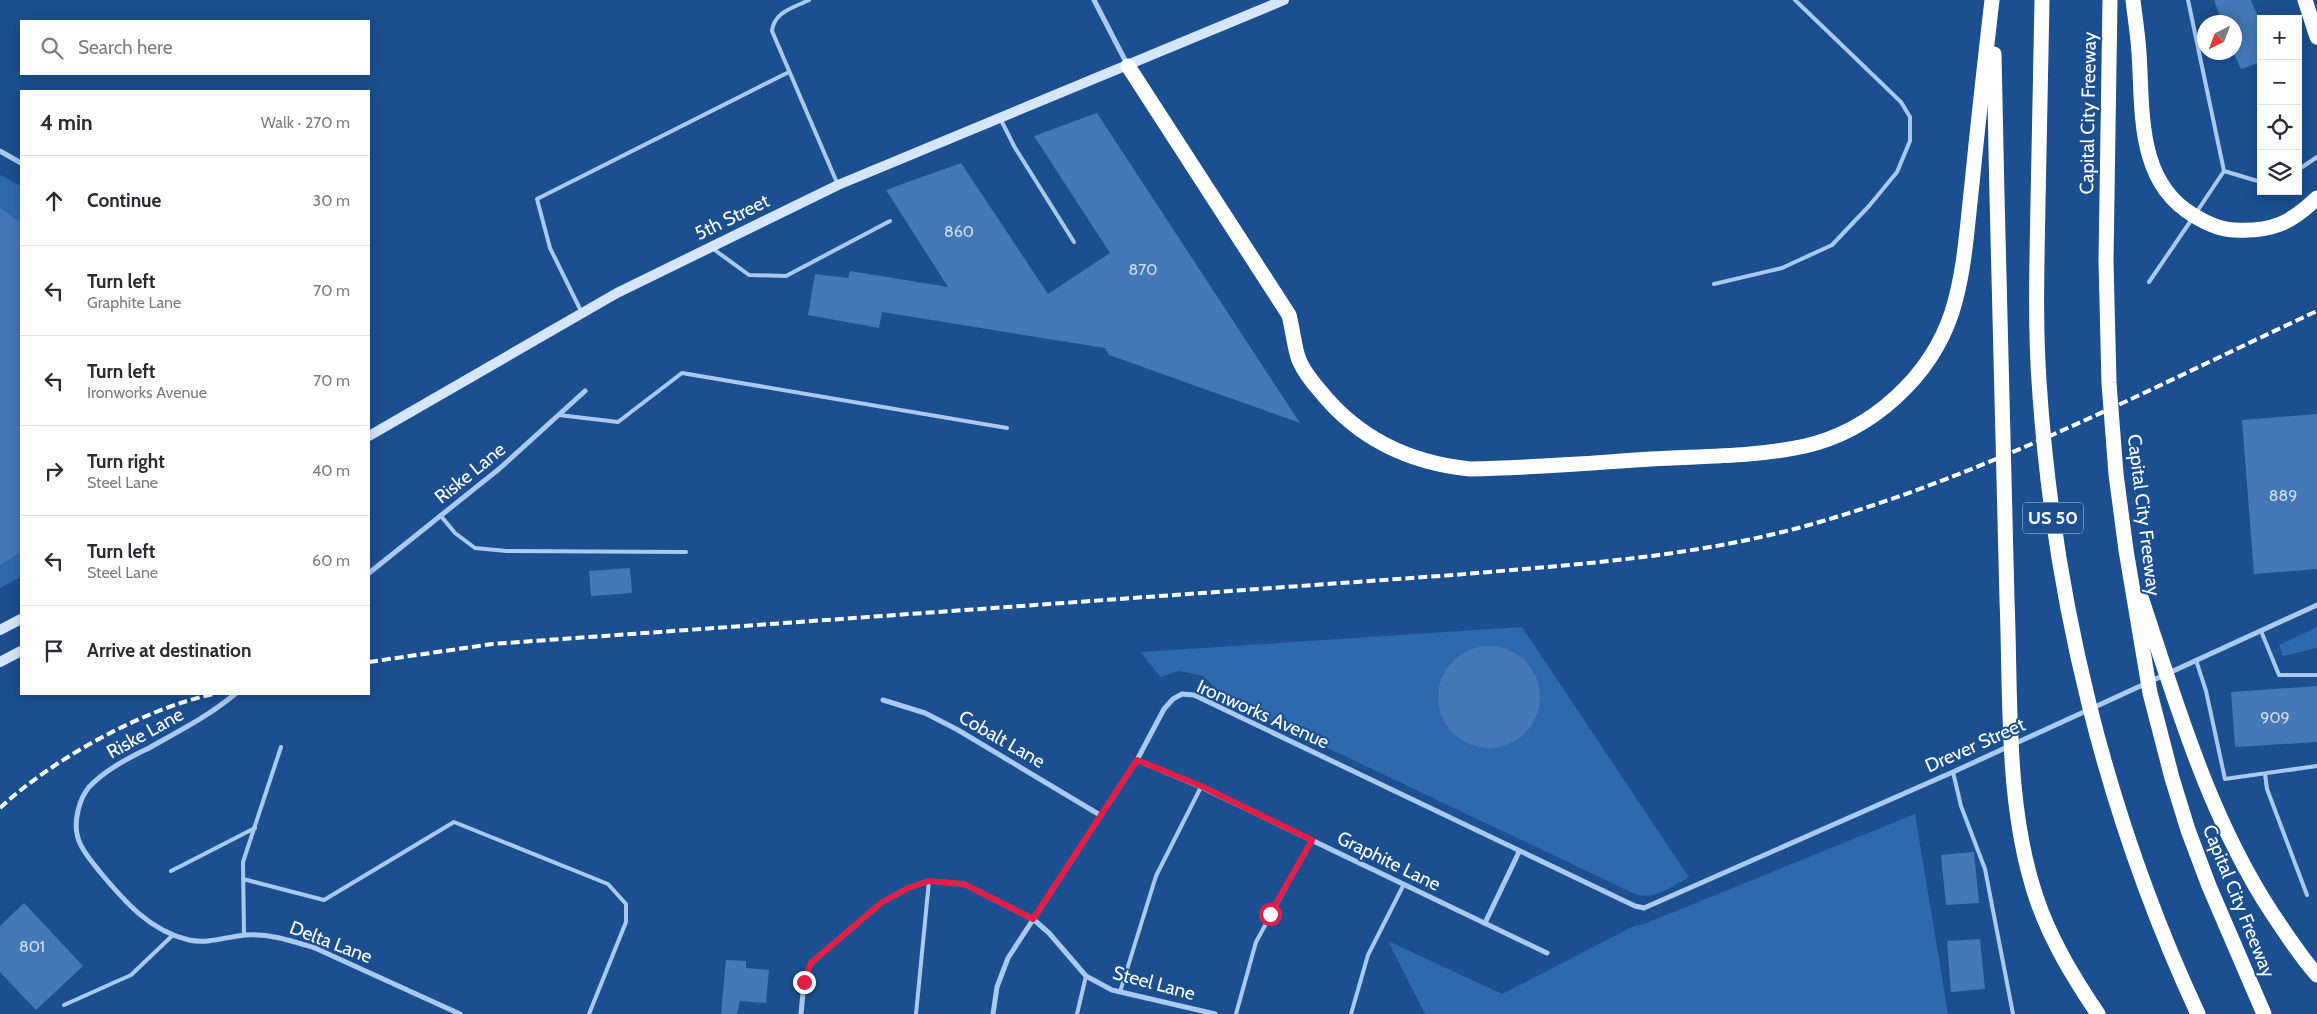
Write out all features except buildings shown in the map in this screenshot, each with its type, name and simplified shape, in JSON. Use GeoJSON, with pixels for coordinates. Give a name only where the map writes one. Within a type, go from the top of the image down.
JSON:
{"type":"FeatureCollection","features":[{"type":"Feature","properties":{"kind":"highway"},"geometry":{"type":"LineString","coordinates":[[1128,66],[1289,315],[1300,360],[1327,400],[1349,421],[1372,438],[1395,451],[1445,467],[1470,469],[1758,453],[1806,446],[1837,435],[1866,421],[1893,400],[1928,361],[1941,338],[1952,312],[1963,260],[1992,0]]}},
{"type":"Feature","properties":{"kind":"highway"},"geometry":{"type":"LineString","coordinates":[[1992,0],[2003,482],[2016,795],[2024,851],[2036,897],[2054,941],[2098,1014]]}},
{"type":"Feature","properties":{"kind":"highway","name":"US 50"},"geometry":{"type":"LineString","coordinates":[[2042,0],[2037,294],[2039,380],[2051,507],[2083,683],[2111,787],[2169,951],[2198,1014]]}},
{"type":"Feature","properties":{"kind":"highway","name":"Capital City Freeway"},"geometry":{"type":"LineString","coordinates":[[2110,0],[2106,261],[2109,383],[2116,474],[2126,550],[2150,693],[2172,778],[2188,830],[2209,886],[2264,1014]]}},
{"type":"Feature","properties":{"kind":"highway"},"geometry":{"type":"LineString","coordinates":[[2133,0],[2139,52],[2140,106],[2147,153],[2155,172],[2168,193],[2183,210],[2205,223],[2229,230],[2255,231],[2276,227],[2300,215],[2317,198]]}},
{"type":"Feature","properties":{"kind":"highway"},"geometry":{"type":"LineString","coordinates":[[2305,0],[2317,37]]}},
{"type":"Feature","properties":{"kind":"highway"},"geometry":{"type":"LineString","coordinates":[[2126,550],[2176,700],[2210,795],[2228,838],[2255,887],[2283,931],[2317,974]]}},
{"type":"Feature","properties":{"kind":"main road","name":"5th Street"},"geometry":{"type":"LineString","coordinates":[[370,435],[617,293],[838,185],[1070,87],[1128,66],[1284,0]]}},
{"type":"Feature","properties":{"kind":"main road"},"geometry":{"type":"LineString","coordinates":[[0,630],[20,620]]}},
{"type":"Feature","properties":{"kind":"main road"},"geometry":{"type":"LineString","coordinates":[[0,662],[20,652]]}},
{"type":"Feature","properties":{"kind":"street"},"geometry":{"type":"LineString","coordinates":[[1094,0],[1128,66]]}},
{"type":"Feature","properties":{"kind":"street"},"geometry":{"type":"LineString","coordinates":[[0,151],[20,162]]}},
{"type":"Feature","properties":{"kind":"street","name":"Riske Lane"},"geometry":{"type":"LineString","coordinates":[[370,572],[499,469],[585,391]]}},
{"type":"Feature","properties":{"kind":"street","name":"Drever Street"},"geometry":{"type":"LineString","coordinates":[[1644,908],[1953,772],[2317,605]]}},
{"type":"Feature","properties":{"kind":"street","name":"Ironworks Avenue"},"geometry":{"type":"LineString","coordinates":[[993,1014],[997,987],[1008,958],[1137,760],[1167,704],[1182,694],[1194,695],[1519,852],[1635,906],[1644,908]]}},
{"type":"Feature","properties":{"kind":"street","name":"Riske Lane"},"geometry":{"type":"LineString","coordinates":[[79,808],[82,797],[89,788],[117,764],[202,719],[234,695]]}},
{"type":"Feature","properties":{"kind":"street","name":"Cobalt Lane"},"geometry":{"type":"LineString","coordinates":[[883,700],[925,713],[958,730],[1100,815]]}},
{"type":"Feature","properties":{"kind":"street","name":"Graphite Lane"},"geometry":{"type":"LineString","coordinates":[[1137,760],[1201,786],[1547,953]]}},
{"type":"Feature","properties":{"kind":"street","name":"Delta Lane"},"geometry":{"type":"LineString","coordinates":[[79,808],[78,837],[92,862],[131,908],[145,920],[173,935],[200,942],[244,935],[274,936],[315,948],[460,1014]]}},
{"type":"Feature","properties":{"kind":"street"},"geometry":{"type":"LineString","coordinates":[[1485,923],[1519,852]]}},
{"type":"Feature","properties":{"kind":"street","name":"Steel Lane"},"geometry":{"type":"LineString","coordinates":[[801,1014],[804,982],[811,963],[881,903],[908,888],[929,881],[964,884],[1033,919],[1049,933],[1086,976],[1120,992],[1215,1014]]}},
{"type":"Feature","properties":{"kind":"lane"},"geometry":{"type":"LineString","coordinates":[[809,0],[781,14],[773,21],[772,31],[838,185]]}},
{"type":"Feature","properties":{"kind":"lane"},"geometry":{"type":"LineString","coordinates":[[1714,284],[1782,268],[1832,245],[1869,206],[1897,172],[1910,141],[1910,117],[1901,102],[1795,0]]}},
{"type":"Feature","properties":{"kind":"lane"},"geometry":{"type":"LineString","coordinates":[[2149,282],[2224,172],[2188,0]]}},
{"type":"Feature","properties":{"kind":"lane"},"geometry":{"type":"LineString","coordinates":[[583,314],[550,248],[537,199],[788,72]]}},
{"type":"Feature","properties":{"kind":"lane"},"geometry":{"type":"LineString","coordinates":[[1000,118],[1014,146],[1074,242]]}},
{"type":"Feature","properties":{"kind":"lane"},"geometry":{"type":"LineString","coordinates":[[2302,167],[2317,157]]}},
{"type":"Feature","properties":{"kind":"lane"},"geometry":{"type":"LineString","coordinates":[[2224,172],[2257,181]]}},
{"type":"Feature","properties":{"kind":"lane"},"geometry":{"type":"LineString","coordinates":[[711,247],[749,275],[786,276],[890,221]]}},
{"type":"Feature","properties":{"kind":"lane"},"geometry":{"type":"LineString","coordinates":[[559,415],[618,422],[682,373],[1007,428]]}},
{"type":"Feature","properties":{"kind":"lane"},"geometry":{"type":"LineString","coordinates":[[441,516],[455,533],[475,548],[506,551],[686,552]]}},
{"type":"Feature","properties":{"kind":"lane"},"geometry":{"type":"LineString","coordinates":[[2261,631],[2279,675],[2317,675]]}},
{"type":"Feature","properties":{"kind":"lane"},"geometry":{"type":"LineString","coordinates":[[2196,660],[2206,691],[2225,779],[2317,766]]}},
{"type":"Feature","properties":{"kind":"lane"},"geometry":{"type":"LineString","coordinates":[[244,935],[243,862],[281,747]]}},
{"type":"Feature","properties":{"kind":"lane"},"geometry":{"type":"LineString","coordinates":[[1953,772],[1961,806],[1985,868],[2012,1014]]}},
{"type":"Feature","properties":{"kind":"lane"},"geometry":{"type":"LineString","coordinates":[[2265,774],[2266,789],[2307,896]]}},
{"type":"Feature","properties":{"kind":"lane"},"geometry":{"type":"LineString","coordinates":[[1120,992],[1156,876],[1201,786]]}},
{"type":"Feature","properties":{"kind":"lane"},"geometry":{"type":"LineString","coordinates":[[243,879],[324,900],[454,822],[608,884],[626,904],[626,922],[589,1014]]}},
{"type":"Feature","properties":{"kind":"lane"},"geometry":{"type":"LineString","coordinates":[[171,871],[255,828]]}},
{"type":"Feature","properties":{"kind":"lane"},"geometry":{"type":"LineString","coordinates":[[1236,1014],[1256,942],[1312,840]]}},
{"type":"Feature","properties":{"kind":"lane"},"geometry":{"type":"LineString","coordinates":[[916,1014],[929,881]]}},
{"type":"Feature","properties":{"kind":"lane"},"geometry":{"type":"LineString","coordinates":[[1351,1014],[1368,955],[1404,884]]}},
{"type":"Feature","properties":{"kind":"lane"},"geometry":{"type":"LineString","coordinates":[[64,1005],[131,975],[173,935]]}},
{"type":"Feature","properties":{"kind":"lane"},"geometry":{"type":"LineString","coordinates":[[1077,1014],[1086,976]]}},
{"type":"Feature","properties":{"kind":"shaded area"},"geometry":{"type":"Polygon","coordinates":[[[0,175],[20,185],[20,578],[0,588],[0,175]]]}},
{"type":"Feature","properties":{"kind":"shaded area"},"geometry":{"type":"Polygon","coordinates":[[[1522,627],[1689,877],[1656,894],[1642,896],[1635,894],[1231,702],[1203,676],[1179,671],[1160,677],[1141,652],[1522,627]]]}},
{"type":"Feature","properties":{"kind":"shaded area"},"geometry":{"type":"Polygon","coordinates":[[[2317,627],[2317,648],[2283,656],[2279,645],[2317,627]]]}},
{"type":"Feature","properties":{"kind":"shaded area"},"geometry":{"type":"Polygon","coordinates":[[[1915,814],[1948,1014],[1425,1014],[1388,941],[1502,994],[1634,926],[1644,924],[1915,814]]]}},
{"type":"Feature","properties":{"kind":"railway"},"geometry":{"type":"LineString","coordinates":[[370,662],[492,644],[1453,575],[1627,559],[1713,547],[1798,528],[1932,485],[2062,431],[2317,311]]}},
{"type":"Feature","properties":{"kind":"railway"},"geometry":{"type":"LineString","coordinates":[[0,808],[45,772],[100,738],[159,711],[210,695]]}},
{"type":"Feature","properties":{"kind":"route"},"geometry":{"type":"LineString","coordinates":[[804,982],[811,963],[881,903],[908,888],[929,881],[964,884],[995,898],[1033,919],[1137,760],[1201,786],[1312,840],[1270,914]]}}]}
